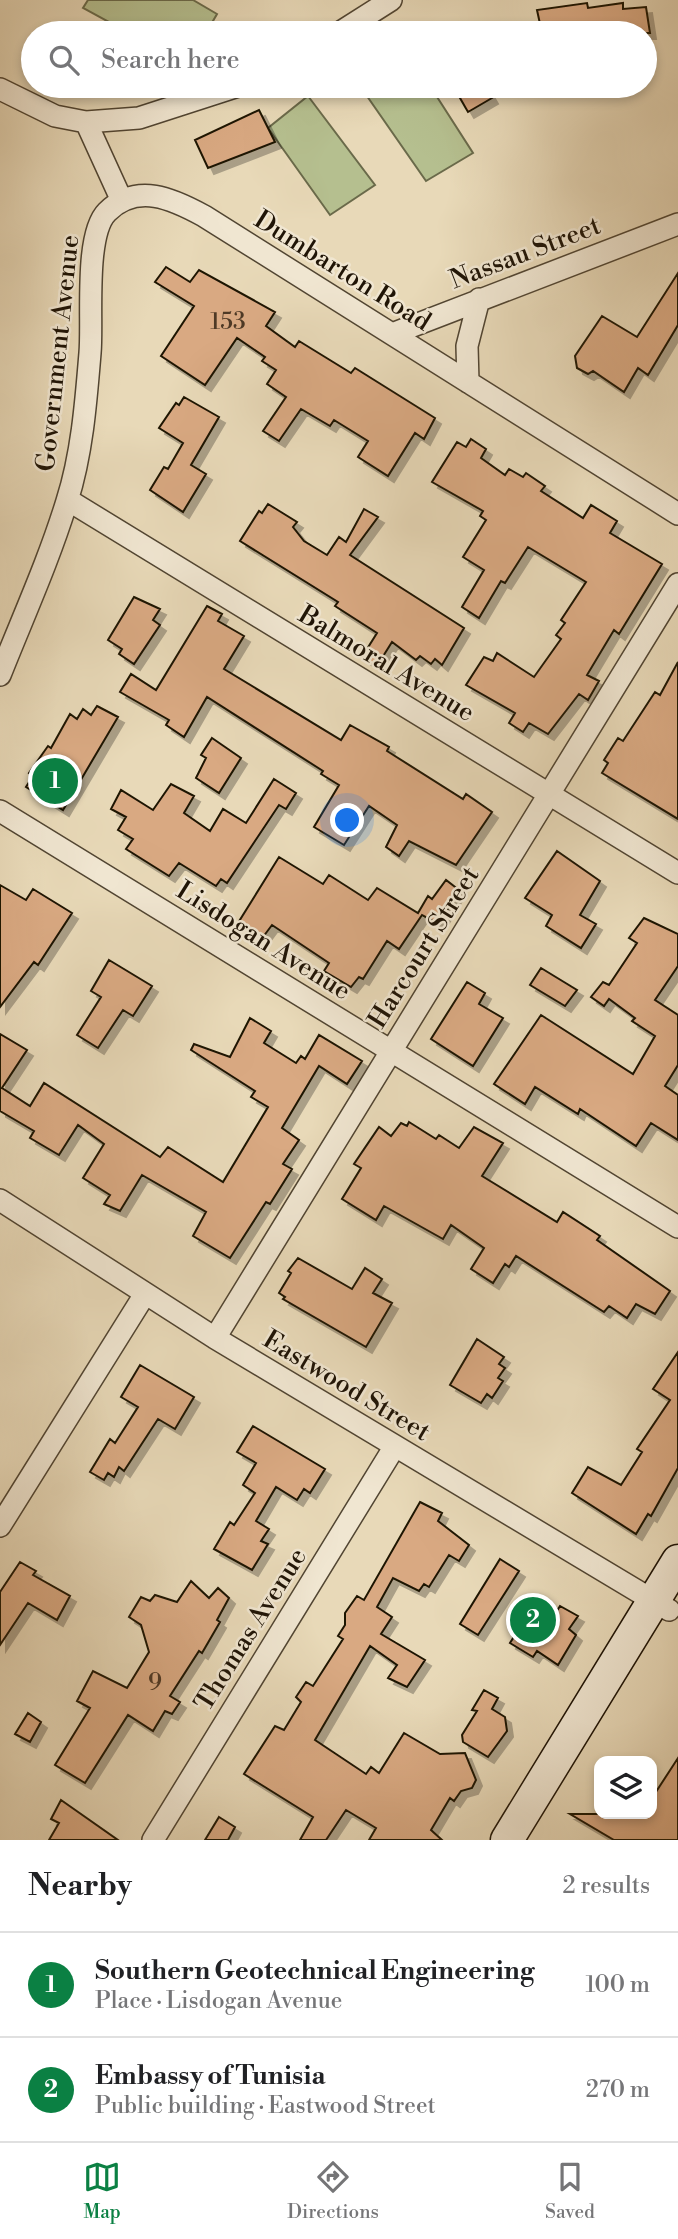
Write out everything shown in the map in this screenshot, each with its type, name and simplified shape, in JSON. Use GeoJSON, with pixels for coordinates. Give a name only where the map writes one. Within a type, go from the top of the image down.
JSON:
{"type":"FeatureCollection","features":[{"type":"Feature","properties":{"kind":"main road"},"geometry":{"type":"LineString","coordinates":[[507,1840],[670,1590]]}},
{"type":"Feature","properties":{"kind":"main road"},"geometry":{"type":"LineString","coordinates":[[532,1840],[670,1590]]}},
{"type":"Feature","properties":{"kind":"street"},"geometry":{"type":"LineString","coordinates":[[358,21],[391,0]]}},
{"type":"Feature","properties":{"kind":"street"},"geometry":{"type":"LineString","coordinates":[[0,89],[55,116],[86,122],[139,118],[201,98]]}},
{"type":"Feature","properties":{"kind":"street"},"geometry":{"type":"LineString","coordinates":[[86,122],[121,201]]}},
{"type":"Feature","properties":{"kind":"street","name":"Dumbarton Road"},"geometry":{"type":"LineString","coordinates":[[121,201],[138,195],[158,194],[179,202],[678,514]]}},
{"type":"Feature","properties":{"kind":"street","name":"Government Avenue"},"geometry":{"type":"LineString","coordinates":[[0,675],[68,500],[86,400],[97,231],[107,212],[121,201]]}},
{"type":"Feature","properties":{"kind":"street","name":"Nassau Street"},"geometry":{"type":"LineString","coordinates":[[392,334],[678,224]]}},
{"type":"Feature","properties":{"kind":"street"},"geometry":{"type":"LineString","coordinates":[[468,382],[467,346],[479,299]]}},
{"type":"Feature","properties":{"kind":"street","name":"Balmoral Avenue"},"geometry":{"type":"LineString","coordinates":[[68,500],[678,873]]}},
{"type":"Feature","properties":{"kind":"street","name":"Harcourt Street"},"geometry":{"type":"LineString","coordinates":[[215,1338],[551,796],[678,584]]}},
{"type":"Feature","properties":{"kind":"street","name":"Lisdogan Avenue"},"geometry":{"type":"LineString","coordinates":[[0,811],[678,1227]]}},
{"type":"Feature","properties":{"kind":"street","name":"Eastwood Street"},"geometry":{"type":"LineString","coordinates":[[0,1200],[215,1338],[395,1446],[670,1590]]}},
{"type":"Feature","properties":{"kind":"street"},"geometry":{"type":"LineString","coordinates":[[0,1526],[145,1294]]}},
{"type":"Feature","properties":{"kind":"street","name":"Thomas Avenue"},"geometry":{"type":"LineString","coordinates":[[153,1840],[395,1446]]}},
{"type":"Feature","properties":{"kind":"green space"},"geometry":{"type":"Polygon","coordinates":[[[88,0],[193,0],[217,14],[213,21],[107,21],[83,8],[88,0]]]}},
{"type":"Feature","properties":{"kind":"green space"},"geometry":{"type":"Polygon","coordinates":[[[306,98],[310,98],[375,185],[330,215],[268,128],[306,98]]]}},
{"type":"Feature","properties":{"kind":"green space"},"geometry":{"type":"Polygon","coordinates":[[[368,98],[438,98],[473,153],[426,181],[368,98]]]}},
{"type":"Feature","properties":{"kind":"building"},"geometry":{"type":"Polygon","coordinates":[[[587,3],[588,8],[623,3],[623,9],[646,7],[648,21],[539,21],[537,10],[587,3]]]}},
{"type":"Feature","properties":{"kind":"building"},"geometry":{"type":"Polygon","coordinates":[[[460,98],[492,98],[468,112],[460,98]]]}},
{"type":"Feature","properties":{"kind":"building"},"geometry":{"type":"Polygon","coordinates":[[[259,110],[275,142],[208,168],[195,140],[259,110]]]}},
{"type":"Feature","properties":{"kind":"building"},"geometry":{"type":"Polygon","coordinates":[[[166,267],[190,282],[199,270],[275,312],[266,326],[295,347],[299,341],[351,373],[355,368],[435,418],[424,439],[415,433],[388,476],[358,457],[368,441],[334,420],[330,426],[301,409],[279,441],[263,431],[286,397],[267,384],[276,370],[262,361],[265,357],[237,338],[205,385],[161,356],[194,306],[155,282],[166,267]]]}},
{"type":"Feature","properties":{"kind":"building"},"geometry":{"type":"Polygon","coordinates":[[[678,273],[678,325],[648,375],[638,368],[624,392],[593,371],[588,374],[577,368],[575,356],[602,316],[637,337],[678,273]]]}},
{"type":"Feature","properties":{"kind":"building"},"geometry":{"type":"Polygon","coordinates":[[[184,397],[219,417],[191,465],[206,474],[183,512],[150,490],[164,467],[168,469],[183,443],[159,428],[176,403],[179,405],[184,397]]]}},
{"type":"Feature","properties":{"kind":"building"},"geometry":{"type":"Polygon","coordinates":[[[471,439],[486,449],[481,458],[505,475],[509,469],[523,477],[526,473],[545,486],[541,491],[583,518],[591,505],[617,521],[610,533],[662,564],[619,634],[614,630],[587,675],[599,681],[588,700],[579,694],[548,734],[529,723],[523,732],[509,723],[515,713],[466,685],[484,657],[493,661],[497,653],[534,677],[561,639],[556,635],[565,623],[561,620],[586,582],[528,547],[505,583],[501,581],[479,618],[462,607],[484,570],[463,557],[486,520],[480,516],[483,511],[432,482],[457,442],[466,447],[471,439]]]}},
{"type":"Feature","properties":{"kind":"building"},"geometry":{"type":"Polygon","coordinates":[[[268,504],[297,522],[293,527],[304,541],[327,555],[339,537],[346,542],[364,509],[378,517],[350,555],[464,628],[442,665],[435,659],[431,664],[420,656],[416,660],[392,642],[377,666],[362,657],[377,633],[335,606],[338,602],[240,541],[259,511],[262,513],[268,504]]]}},
{"type":"Feature","properties":{"kind":"building"},"geometry":{"type":"Polygon","coordinates":[[[134,597],[160,609],[153,620],[160,625],[134,664],[119,654],[122,649],[108,640],[134,597]]]}},
{"type":"Feature","properties":{"kind":"building"},"geometry":{"type":"Polygon","coordinates":[[[207,606],[222,614],[218,621],[244,636],[224,669],[341,740],[350,725],[389,747],[387,751],[463,799],[466,794],[492,812],[456,865],[409,841],[399,856],[386,847],[397,825],[369,806],[344,845],[314,827],[339,785],[321,774],[323,771],[207,697],[184,737],[166,725],[169,720],[120,692],[131,674],[156,690],[207,606]]]}},
{"type":"Feature","properties":{"kind":"building"},"geometry":{"type":"Polygon","coordinates":[[[678,662],[678,819],[602,773],[608,763],[604,760],[618,738],[623,741],[655,692],[660,695],[678,662]]]}},
{"type":"Feature","properties":{"kind":"building"},"geometry":{"type":"Polygon","coordinates":[[[97,706],[118,717],[63,810],[26,787],[33,776],[29,773],[48,746],[51,748],[70,714],[77,719],[83,709],[91,715],[97,706]]]}},
{"type":"Feature","properties":{"kind":"building"},"geometry":{"type":"Polygon","coordinates":[[[212,738],[241,758],[219,793],[196,778],[206,758],[201,755],[212,738]]]}},
{"type":"Feature","properties":{"kind":"building"},"geometry":{"type":"Polygon","coordinates":[[[274,779],[296,793],[286,809],[279,805],[227,883],[221,879],[216,886],[179,863],[169,876],[126,849],[133,839],[118,830],[126,817],[111,809],[121,790],[153,810],[171,784],[194,796],[184,813],[210,831],[223,809],[246,823],[274,779]]]}},
{"type":"Feature","properties":{"kind":"building"},"geometry":{"type":"Polygon","coordinates":[[[557,851],[600,881],[580,915],[596,924],[581,948],[546,926],[552,915],[525,898],[557,851]]]}},
{"type":"Feature","properties":{"kind":"building"},"geometry":{"type":"Polygon","coordinates":[[[279,857],[323,884],[329,875],[368,900],[377,888],[418,913],[428,896],[432,899],[446,880],[459,890],[439,924],[422,915],[399,949],[387,941],[363,979],[359,977],[351,987],[324,971],[329,963],[272,925],[263,937],[238,923],[279,857]]]}},
{"type":"Feature","properties":{"kind":"building"},"geometry":{"type":"Polygon","coordinates":[[[0,885],[26,900],[33,889],[72,913],[38,965],[34,962],[0,1007],[0,885]]]}},
{"type":"Feature","properties":{"kind":"building"},"geometry":{"type":"Polygon","coordinates":[[[644,918],[678,934],[678,966],[655,1000],[678,1015],[678,1065],[665,1086],[678,1095],[678,1140],[651,1123],[636,1146],[580,1109],[578,1114],[535,1087],[525,1104],[494,1084],[541,1015],[633,1074],[655,1036],[632,1021],[635,1018],[609,999],[604,1006],[591,997],[603,982],[609,985],[637,943],[629,938],[644,918]]]}},
{"type":"Feature","properties":{"kind":"building"},"geometry":{"type":"Polygon","coordinates":[[[109,960],[152,986],[133,1016],[123,1010],[98,1048],[77,1035],[101,997],[91,991],[109,960]]]}},
{"type":"Feature","properties":{"kind":"building"},"geometry":{"type":"Polygon","coordinates":[[[541,968],[577,990],[565,1006],[530,985],[541,968]]]}},
{"type":"Feature","properties":{"kind":"building"},"geometry":{"type":"Polygon","coordinates":[[[467,982],[485,993],[479,1004],[503,1018],[473,1066],[431,1039],[467,982]]]}},
{"type":"Feature","properties":{"kind":"building"},"geometry":{"type":"Polygon","coordinates":[[[250,1018],[271,1031],[264,1043],[296,1063],[301,1056],[305,1059],[319,1035],[362,1061],[347,1084],[319,1066],[282,1128],[299,1140],[283,1164],[292,1169],[270,1204],[266,1202],[230,1258],[193,1236],[206,1212],[142,1175],[120,1211],[104,1204],[110,1195],[83,1178],[104,1144],[78,1125],[59,1155],[30,1138],[34,1131],[0,1111],[0,1034],[27,1050],[2,1088],[30,1106],[44,1083],[160,1157],[168,1147],[223,1182],[268,1107],[251,1097],[255,1091],[191,1050],[194,1044],[230,1057],[250,1018]]]}},
{"type":"Feature","properties":{"kind":"building"},"geometry":{"type":"Polygon","coordinates":[[[409,1122],[436,1139],[439,1135],[459,1148],[474,1127],[503,1143],[482,1176],[557,1222],[563,1212],[600,1236],[597,1240],[670,1291],[655,1314],[636,1304],[627,1318],[609,1306],[604,1312],[516,1256],[509,1267],[505,1264],[493,1283],[471,1269],[484,1248],[451,1225],[443,1239],[384,1206],[376,1220],[342,1199],[361,1168],[354,1164],[379,1127],[391,1136],[401,1123],[407,1126],[409,1122]]]}},
{"type":"Feature","properties":{"kind":"building"},"geometry":{"type":"Polygon","coordinates":[[[298,1258],[352,1289],[365,1268],[382,1279],[373,1293],[392,1303],[366,1347],[283,1299],[285,1297],[279,1293],[291,1273],[288,1271],[298,1258]]]}},
{"type":"Feature","properties":{"kind":"building"},"geometry":{"type":"Polygon","coordinates":[[[477,1339],[504,1357],[499,1364],[505,1368],[498,1378],[503,1381],[492,1398],[487,1394],[481,1403],[450,1385],[477,1339]]]}},
{"type":"Feature","properties":{"kind":"building"},"geometry":{"type":"Polygon","coordinates":[[[678,1352],[678,1468],[651,1516],[648,1514],[636,1534],[572,1493],[588,1467],[621,1485],[642,1452],[637,1449],[670,1400],[653,1389],[678,1352]]]}},
{"type":"Feature","properties":{"kind":"building"},"geometry":{"type":"Polygon","coordinates":[[[140,1365],[194,1397],[175,1429],[158,1419],[124,1471],[119,1467],[114,1477],[108,1473],[104,1480],[90,1472],[110,1439],[115,1443],[138,1407],[121,1397],[140,1365]]]}},
{"type":"Feature","properties":{"kind":"building"},"geometry":{"type":"Polygon","coordinates":[[[253,1426],[325,1469],[310,1493],[304,1489],[297,1500],[276,1487],[256,1521],[269,1529],[261,1541],[268,1544],[252,1570],[214,1549],[230,1522],[234,1525],[255,1493],[243,1485],[256,1463],[237,1452],[253,1426]]]}},
{"type":"Feature","properties":{"kind":"building"},"geometry":{"type":"Polygon","coordinates":[[[420,1502],[442,1513],[438,1521],[469,1545],[459,1561],[449,1555],[429,1587],[424,1584],[419,1591],[393,1578],[377,1607],[392,1617],[381,1634],[425,1660],[407,1687],[388,1678],[397,1665],[370,1646],[315,1740],[366,1774],[371,1767],[379,1773],[404,1733],[440,1754],[465,1753],[476,1780],[472,1788],[461,1791],[454,1801],[450,1798],[431,1830],[442,1840],[369,1840],[376,1828],[346,1810],[326,1840],[300,1840],[313,1817],[244,1774],[275,1726],[284,1730],[301,1702],[296,1697],[306,1682],[313,1686],[343,1639],[338,1636],[345,1625],[345,1613],[357,1596],[364,1600],[420,1502]]]}},
{"type":"Feature","properties":{"kind":"building"},"geometry":{"type":"Polygon","coordinates":[[[500,1559],[519,1571],[478,1635],[460,1624],[500,1559]]]}},
{"type":"Feature","properties":{"kind":"building"},"geometry":{"type":"Polygon","coordinates":[[[20,1562],[36,1571],[33,1575],[70,1596],[57,1620],[28,1603],[0,1645],[0,1592],[20,1562]]]}},
{"type":"Feature","properties":{"kind":"building"},"geometry":{"type":"Polygon","coordinates":[[[191,1581],[209,1598],[218,1588],[229,1598],[217,1620],[220,1622],[202,1653],[199,1651],[170,1696],[180,1702],[172,1714],[165,1711],[153,1731],[128,1715],[85,1783],[55,1765],[90,1708],[77,1701],[93,1671],[127,1688],[149,1652],[141,1625],[129,1617],[141,1597],[150,1601],[155,1595],[177,1602],[191,1581]]]}},
{"type":"Feature","properties":{"kind":"building"},"geometry":{"type":"Polygon","coordinates":[[[536,1602],[555,1614],[560,1606],[578,1616],[569,1629],[576,1635],[558,1665],[537,1651],[533,1657],[510,1643],[536,1602]]]}},
{"type":"Feature","properties":{"kind":"building"},"geometry":{"type":"Polygon","coordinates":[[[484,1690],[498,1698],[492,1709],[505,1717],[507,1731],[488,1757],[463,1742],[462,1735],[477,1711],[472,1710],[484,1690]]]}},
{"type":"Feature","properties":{"kind":"building"},"geometry":{"type":"Polygon","coordinates":[[[28,1713],[41,1722],[30,1742],[15,1734],[28,1713]]]}},
{"type":"Feature","properties":{"kind":"building"},"geometry":{"type":"Polygon","coordinates":[[[678,1758],[678,1840],[614,1840],[570,1814],[594,1814],[594,1819],[657,1819],[657,1790],[678,1758]]]}},
{"type":"Feature","properties":{"kind":"building"},"geometry":{"type":"Polygon","coordinates":[[[61,1800],[118,1840],[49,1840],[59,1823],[51,1819],[61,1800]]]}},
{"type":"Feature","properties":{"kind":"building"},"geometry":{"type":"Polygon","coordinates":[[[219,1817],[235,1827],[228,1840],[205,1840],[219,1817]]]}},
{"type":"Feature","properties":{"kind":"place","name":"Southern Geotechnical Engineering"},"geometry":{"type":"Point","coordinates":[55,781]}},
{"type":"Feature","properties":{"kind":"place","name":"Embassy of Tunisia"},"geometry":{"type":"Point","coordinates":[533,1620]}}]}
